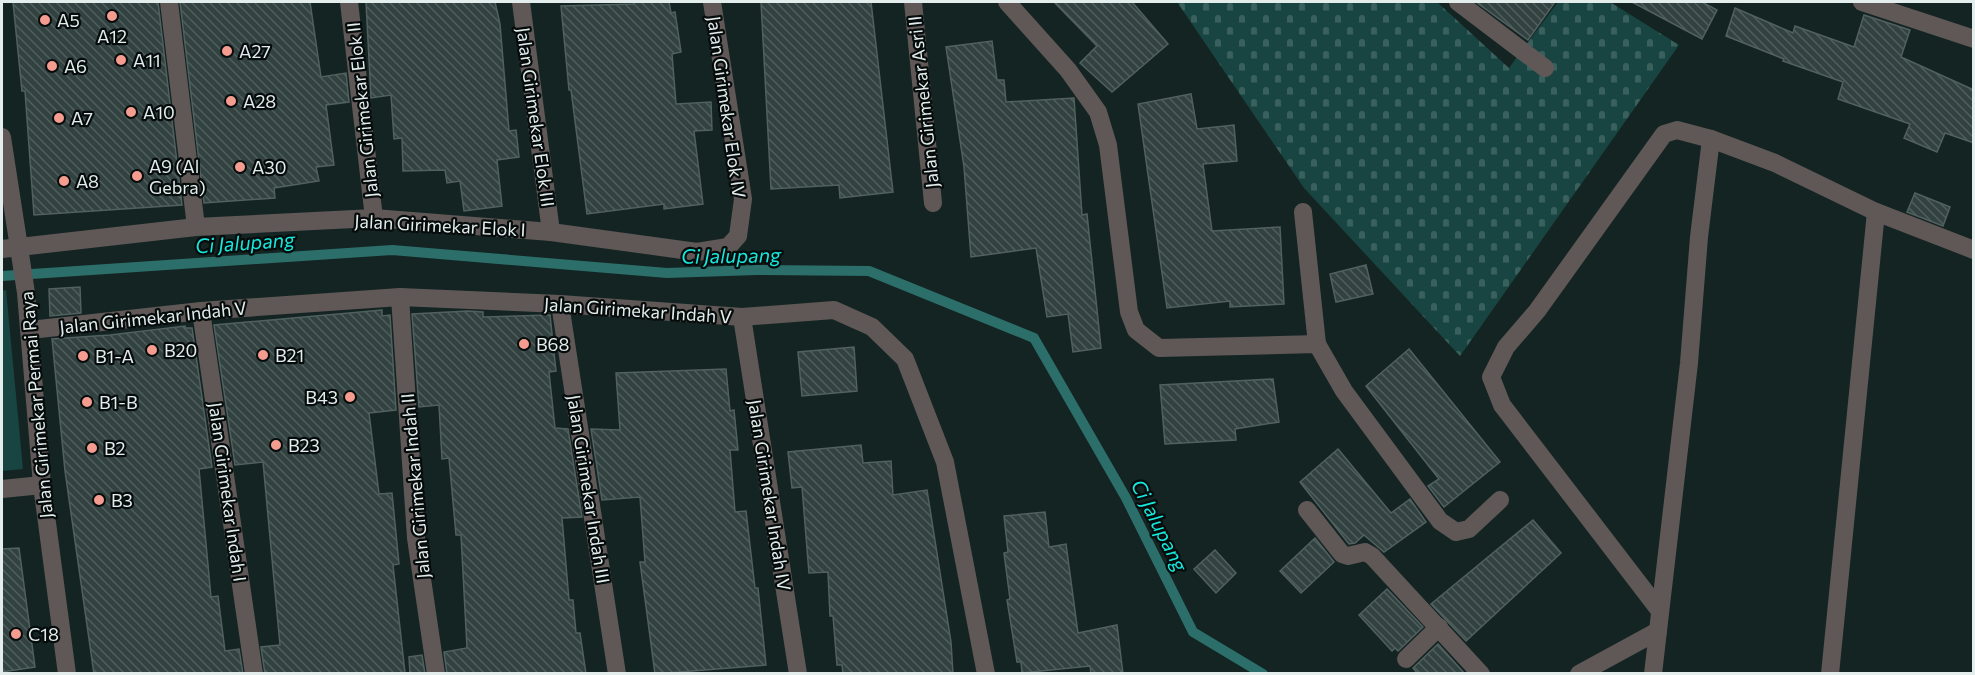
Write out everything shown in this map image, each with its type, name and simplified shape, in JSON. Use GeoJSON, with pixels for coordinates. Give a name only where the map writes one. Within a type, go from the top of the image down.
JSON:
{"type":"FeatureCollection","features":[{"type":"Feature","properties":{"kind":"street"},"geometry":{"type":"LineString","coordinates":[[170,2],[196,227]]}},
{"type":"Feature","properties":{"kind":"street","name":"Jalan Girimekar Elok II"},"geometry":{"type":"LineString","coordinates":[[350,2],[374,218]]}},
{"type":"Feature","properties":{"kind":"street","name":"Jalan Girimekar Elok III"},"geometry":{"type":"LineString","coordinates":[[521,2],[551,232]]}},
{"type":"Feature","properties":{"kind":"street","name":"Jalan Girimekar Elok IV"},"geometry":{"type":"LineString","coordinates":[[551,232],[697,252],[728,247],[738,236],[743,199],[712,2]]}},
{"type":"Feature","properties":{"kind":"street","name":"Jalan Girimekar Asri II"},"geometry":{"type":"LineString","coordinates":[[913,2],[933,203]]}},
{"type":"Feature","properties":{"kind":"street"},"geometry":{"type":"LineString","coordinates":[[1007,2],[1068,70],[1098,112],[1108,145],[1129,312],[1136,330],[1147,341],[1159,348],[1317,344]]}},
{"type":"Feature","properties":{"kind":"street"},"geometry":{"type":"LineString","coordinates":[[1458,2],[1545,68]]}},
{"type":"Feature","properties":{"kind":"street"},"geometry":{"type":"LineString","coordinates":[[1862,2],[1974,39]]}},
{"type":"Feature","properties":{"kind":"street"},"geometry":{"type":"LineString","coordinates":[[1660,611],[1502,405],[1491,377],[1506,347],[1537,311],[1664,134],[1677,130],[1775,163],[1876,212],[1974,250]]}},
{"type":"Feature","properties":{"kind":"street","name":"Jalan Girimekar Permai Raya"},"geometry":{"type":"LineString","coordinates":[[2,137],[21,251],[30,330],[42,485],[67,674]]}},
{"type":"Feature","properties":{"kind":"street"},"geometry":{"type":"LineString","coordinates":[[1653,674],[1680,444],[1699,237],[1711,140]]}},
{"type":"Feature","properties":{"kind":"street"},"geometry":{"type":"LineString","coordinates":[[1303,212],[1317,344],[1344,391],[1440,521],[1456,532],[1469,529],[1500,500]]}},
{"type":"Feature","properties":{"kind":"street"},"geometry":{"type":"LineString","coordinates":[[1830,674],[1876,212]]}},
{"type":"Feature","properties":{"kind":"street","name":"Jalan Girimekar Elok I"},"geometry":{"type":"LineString","coordinates":[[2,249],[21,251],[196,227],[374,218],[551,232]]}},
{"type":"Feature","properties":{"kind":"street","name":"Jalan Girimekar Indah V"},"geometry":{"type":"LineString","coordinates":[[30,330],[201,311],[400,297],[560,304],[742,317],[834,310],[872,327],[905,359],[945,462],[986,674]]}},
{"type":"Feature","properties":{"kind":"street","name":"Jalan Girimekar Indah II"},"geometry":{"type":"LineString","coordinates":[[400,297],[416,538],[436,674]]}},
{"type":"Feature","properties":{"kind":"street","name":"Jalan Girimekar Indah III"},"geometry":{"type":"LineString","coordinates":[[560,304],[617,674]]}},
{"type":"Feature","properties":{"kind":"street","name":"Jalan Girimekar Indah I"},"geometry":{"type":"LineString","coordinates":[[201,311],[254,674]]}},
{"type":"Feature","properties":{"kind":"street","name":"Jalan Girimekar Indah IV"},"geometry":{"type":"LineString","coordinates":[[742,317],[798,674]]}},
{"type":"Feature","properties":{"kind":"street"},"geometry":{"type":"LineString","coordinates":[[2,489],[42,485]]}},
{"type":"Feature","properties":{"kind":"street"},"geometry":{"type":"LineString","coordinates":[[1307,510],[1342,554],[1348,556],[1365,552],[1372,556],[1481,674]]}},
{"type":"Feature","properties":{"kind":"street"},"geometry":{"type":"LineString","coordinates":[[1406,659],[1439,627]]}},
{"type":"Feature","properties":{"kind":"street"},"geometry":{"type":"LineString","coordinates":[[1579,674],[1658,631]]}},
{"type":"Feature","properties":{"kind":"green space"},"geometry":{"type":"Polygon","coordinates":[[[1177,2],[1437,2],[1509,68],[1558,2],[1610,2],[1679,45],[1460,356],[1304,188],[1177,2]]]}},
{"type":"Feature","properties":{"kind":"green space"},"geometry":{"type":"Polygon","coordinates":[[[6,290],[23,469],[2,471],[2,291],[6,290]]]}},
{"type":"Feature","properties":{"kind":"building"},"geometry":{"type":"Polygon","coordinates":[[[13,2],[158,2],[182,205],[34,215],[25,91],[22,91],[13,2]]]}},
{"type":"Feature","properties":{"kind":"building"},"geometry":{"type":"Polygon","coordinates":[[[180,2],[310,2],[321,77],[346,73],[349,102],[326,105],[334,165],[316,167],[319,181],[274,188],[275,198],[204,203],[180,2]]]}},
{"type":"Feature","properties":{"kind":"building"},"geometry":{"type":"Polygon","coordinates":[[[366,2],[495,2],[500,24],[509,131],[516,130],[519,157],[497,160],[502,206],[464,211],[460,181],[447,183],[445,170],[403,171],[402,138],[394,139],[391,95],[371,98],[366,2]]]}},
{"type":"Feature","properties":{"kind":"building"},"geometry":{"type":"Polygon","coordinates":[[[633,2],[669,2],[671,13],[675,12],[681,52],[672,54],[676,104],[711,102],[712,130],[694,131],[703,204],[664,209],[664,204],[587,214],[571,90],[569,90],[561,6],[634,4],[633,2]]]}},
{"type":"Feature","properties":{"kind":"building"},"geometry":{"type":"Polygon","coordinates":[[[761,2],[871,2],[893,192],[840,198],[839,185],[771,189],[761,2]]]}},
{"type":"Feature","properties":{"kind":"building"},"geometry":{"type":"Polygon","coordinates":[[[1054,2],[1132,2],[1168,44],[1112,92],[1080,63],[1097,46],[1054,2]]]}},
{"type":"Feature","properties":{"kind":"building"},"geometry":{"type":"Polygon","coordinates":[[[1476,2],[1555,2],[1528,40],[1476,2]]]}},
{"type":"Feature","properties":{"kind":"building"},"geometry":{"type":"Polygon","coordinates":[[[1632,2],[1702,2],[1717,10],[1702,39],[1632,2]]]}},
{"type":"Feature","properties":{"kind":"building"},"geometry":{"type":"Polygon","coordinates":[[[1735,8],[1793,33],[1795,26],[1854,47],[1864,15],[1910,30],[1901,57],[1974,90],[1974,143],[1945,133],[1937,152],[1904,138],[1910,124],[1838,99],[1843,82],[1783,61],[1784,59],[1726,36],[1735,8]]]}},
{"type":"Feature","properties":{"kind":"building"},"geometry":{"type":"Polygon","coordinates":[[[992,41],[997,80],[1004,80],[1006,102],[1074,98],[1082,215],[1087,214],[1101,348],[1073,352],[1068,314],[1047,317],[1036,248],[971,257],[964,167],[946,47],[992,41]]]}},
{"type":"Feature","properties":{"kind":"building"},"geometry":{"type":"Polygon","coordinates":[[[1191,94],[1197,129],[1234,125],[1237,161],[1203,164],[1212,231],[1280,227],[1284,304],[1230,307],[1230,301],[1167,308],[1138,104],[1191,94]]]}},
{"type":"Feature","properties":{"kind":"building"},"geometry":{"type":"Polygon","coordinates":[[[1915,193],[1950,207],[1943,226],[1907,212],[1915,193]]]}},
{"type":"Feature","properties":{"kind":"building"},"geometry":{"type":"Polygon","coordinates":[[[1366,265],[1373,294],[1336,302],[1330,274],[1366,265]]]}},
{"type":"Feature","properties":{"kind":"building"},"geometry":{"type":"Polygon","coordinates":[[[80,287],[81,313],[50,316],[49,289],[80,287]]]}},
{"type":"Feature","properties":{"kind":"building"},"geometry":{"type":"Polygon","coordinates":[[[382,310],[382,316],[390,315],[396,410],[369,413],[379,494],[392,493],[399,564],[393,565],[405,673],[265,674],[261,647],[280,645],[263,462],[235,465],[214,325],[382,310]]]}},
{"type":"Feature","properties":{"kind":"building"},"geometry":{"type":"Polygon","coordinates":[[[483,312],[483,317],[550,315],[556,371],[549,372],[555,428],[568,429],[582,517],[562,518],[569,600],[573,600],[576,633],[580,633],[586,674],[447,674],[444,652],[467,648],[461,535],[456,535],[449,458],[442,459],[439,405],[419,407],[412,314],[483,312]]]}},
{"type":"Feature","properties":{"kind":"building"},"geometry":{"type":"Polygon","coordinates":[[[185,326],[185,328],[192,328],[212,467],[199,469],[211,597],[218,596],[225,651],[239,649],[243,674],[94,674],[65,471],[52,339],[185,326]]]}},
{"type":"Feature","properties":{"kind":"building"},"geometry":{"type":"Polygon","coordinates":[[[854,347],[857,391],[802,396],[798,352],[854,347]]]}},
{"type":"Feature","properties":{"kind":"building"},"geometry":{"type":"Polygon","coordinates":[[[1409,349],[1500,462],[1444,507],[1428,486],[1439,479],[1366,386],[1409,349]]]}},
{"type":"Feature","properties":{"kind":"building"},"geometry":{"type":"Polygon","coordinates":[[[726,369],[730,411],[734,410],[738,450],[730,450],[735,512],[746,511],[755,588],[758,588],[766,665],[655,674],[640,562],[645,562],[640,497],[602,500],[591,429],[620,430],[616,373],[726,369]]]}},
{"type":"Feature","properties":{"kind":"building"},"geometry":{"type":"Polygon","coordinates":[[[1273,379],[1279,422],[1235,429],[1236,440],[1165,444],[1160,385],[1273,379]]]}},
{"type":"Feature","properties":{"kind":"building"},"geometry":{"type":"Polygon","coordinates":[[[861,445],[863,463],[891,461],[893,495],[927,490],[951,642],[953,674],[843,674],[842,665],[837,665],[833,616],[830,616],[828,572],[809,573],[802,487],[792,488],[788,452],[861,445]]]}},
{"type":"Feature","properties":{"kind":"building"},"geometry":{"type":"Polygon","coordinates":[[[1338,449],[1391,513],[1410,499],[1426,522],[1384,552],[1364,535],[1355,543],[1349,544],[1300,482],[1338,449]]]}},
{"type":"Feature","properties":{"kind":"building"},"geometry":{"type":"Polygon","coordinates":[[[1045,512],[1049,547],[1066,544],[1078,633],[1117,625],[1123,674],[1091,674],[1090,666],[1022,673],[1021,662],[1017,662],[1007,600],[1010,599],[1004,553],[1008,552],[1004,516],[1045,512]]]}},
{"type":"Feature","properties":{"kind":"building"},"geometry":{"type":"Polygon","coordinates":[[[1533,520],[1561,553],[1466,641],[1431,604],[1533,520]]]}},
{"type":"Feature","properties":{"kind":"building"},"geometry":{"type":"Polygon","coordinates":[[[1315,538],[1334,562],[1301,593],[1280,571],[1315,538]]]}},
{"type":"Feature","properties":{"kind":"building","name":"C18"},"geometry":{"type":"Polygon","coordinates":[[[19,548],[35,667],[2,672],[2,549],[19,548]]]}},
{"type":"Feature","properties":{"kind":"building"},"geometry":{"type":"Polygon","coordinates":[[[1215,550],[1236,573],[1216,593],[1194,569],[1215,550]]]}},
{"type":"Feature","properties":{"kind":"building"},"geometry":{"type":"Polygon","coordinates":[[[1387,589],[1423,627],[1398,651],[1395,648],[1392,651],[1359,615],[1387,589]]]}},
{"type":"Feature","properties":{"kind":"building"},"geometry":{"type":"Polygon","coordinates":[[[1438,644],[1465,674],[1418,674],[1413,668],[1438,644]]]}},
{"type":"Feature","properties":{"kind":"building"},"geometry":{"type":"Polygon","coordinates":[[[422,655],[425,674],[410,674],[409,657],[422,655]]]}},
{"type":"Feature","properties":{"kind":"waterway","name":"Ci Jalupang"},"geometry":{"type":"LineString","coordinates":[[2,276],[392,250],[667,273],[757,270],[869,271],[1034,338],[1126,498],[1193,632],[1263,674]]}},
{"type":"Feature","properties":{"kind":"place","name":"A12"},"geometry":{"type":"Point","coordinates":[112,16]}},
{"type":"Feature","properties":{"kind":"place","name":"A5"},"geometry":{"type":"Point","coordinates":[45,20]}},
{"type":"Feature","properties":{"kind":"place","name":"A27"},"geometry":{"type":"Point","coordinates":[227,51]}},
{"type":"Feature","properties":{"kind":"place","name":"A11"},"geometry":{"type":"Point","coordinates":[121,60]}},
{"type":"Feature","properties":{"kind":"place","name":"A6"},"geometry":{"type":"Point","coordinates":[52,66]}},
{"type":"Feature","properties":{"kind":"place","name":"A28"},"geometry":{"type":"Point","coordinates":[231,101]}},
{"type":"Feature","properties":{"kind":"place","name":"A10"},"geometry":{"type":"Point","coordinates":[131,112]}},
{"type":"Feature","properties":{"kind":"place","name":"A7"},"geometry":{"type":"Point","coordinates":[59,118]}},
{"type":"Feature","properties":{"kind":"place","name":"A30"},"geometry":{"type":"Point","coordinates":[240,167]}},
{"type":"Feature","properties":{"kind":"place","name":"A9 (Al Gebra)"},"geometry":{"type":"Point","coordinates":[137,176]}},
{"type":"Feature","properties":{"kind":"place","name":"A8"},"geometry":{"type":"Point","coordinates":[64,181]}},
{"type":"Feature","properties":{"kind":"place","name":"B68"},"geometry":{"type":"Point","coordinates":[524,344]}},
{"type":"Feature","properties":{"kind":"place","name":"B20"},"geometry":{"type":"Point","coordinates":[152,350]}},
{"type":"Feature","properties":{"kind":"place","name":"B21"},"geometry":{"type":"Point","coordinates":[263,355]}},
{"type":"Feature","properties":{"kind":"place","name":"B1-A"},"geometry":{"type":"Point","coordinates":[83,356]}},
{"type":"Feature","properties":{"kind":"place","name":"B43"},"geometry":{"type":"Point","coordinates":[350,397]}},
{"type":"Feature","properties":{"kind":"place","name":"B1-B"},"geometry":{"type":"Point","coordinates":[87,402]}},
{"type":"Feature","properties":{"kind":"place","name":"B23"},"geometry":{"type":"Point","coordinates":[276,445]}},
{"type":"Feature","properties":{"kind":"place","name":"B2"},"geometry":{"type":"Point","coordinates":[92,448]}},
{"type":"Feature","properties":{"kind":"place","name":"B3"},"geometry":{"type":"Point","coordinates":[99,500]}},
{"type":"Feature","properties":{"kind":"place","name":"C18"},"geometry":{"type":"Point","coordinates":[16,634]}}]}
